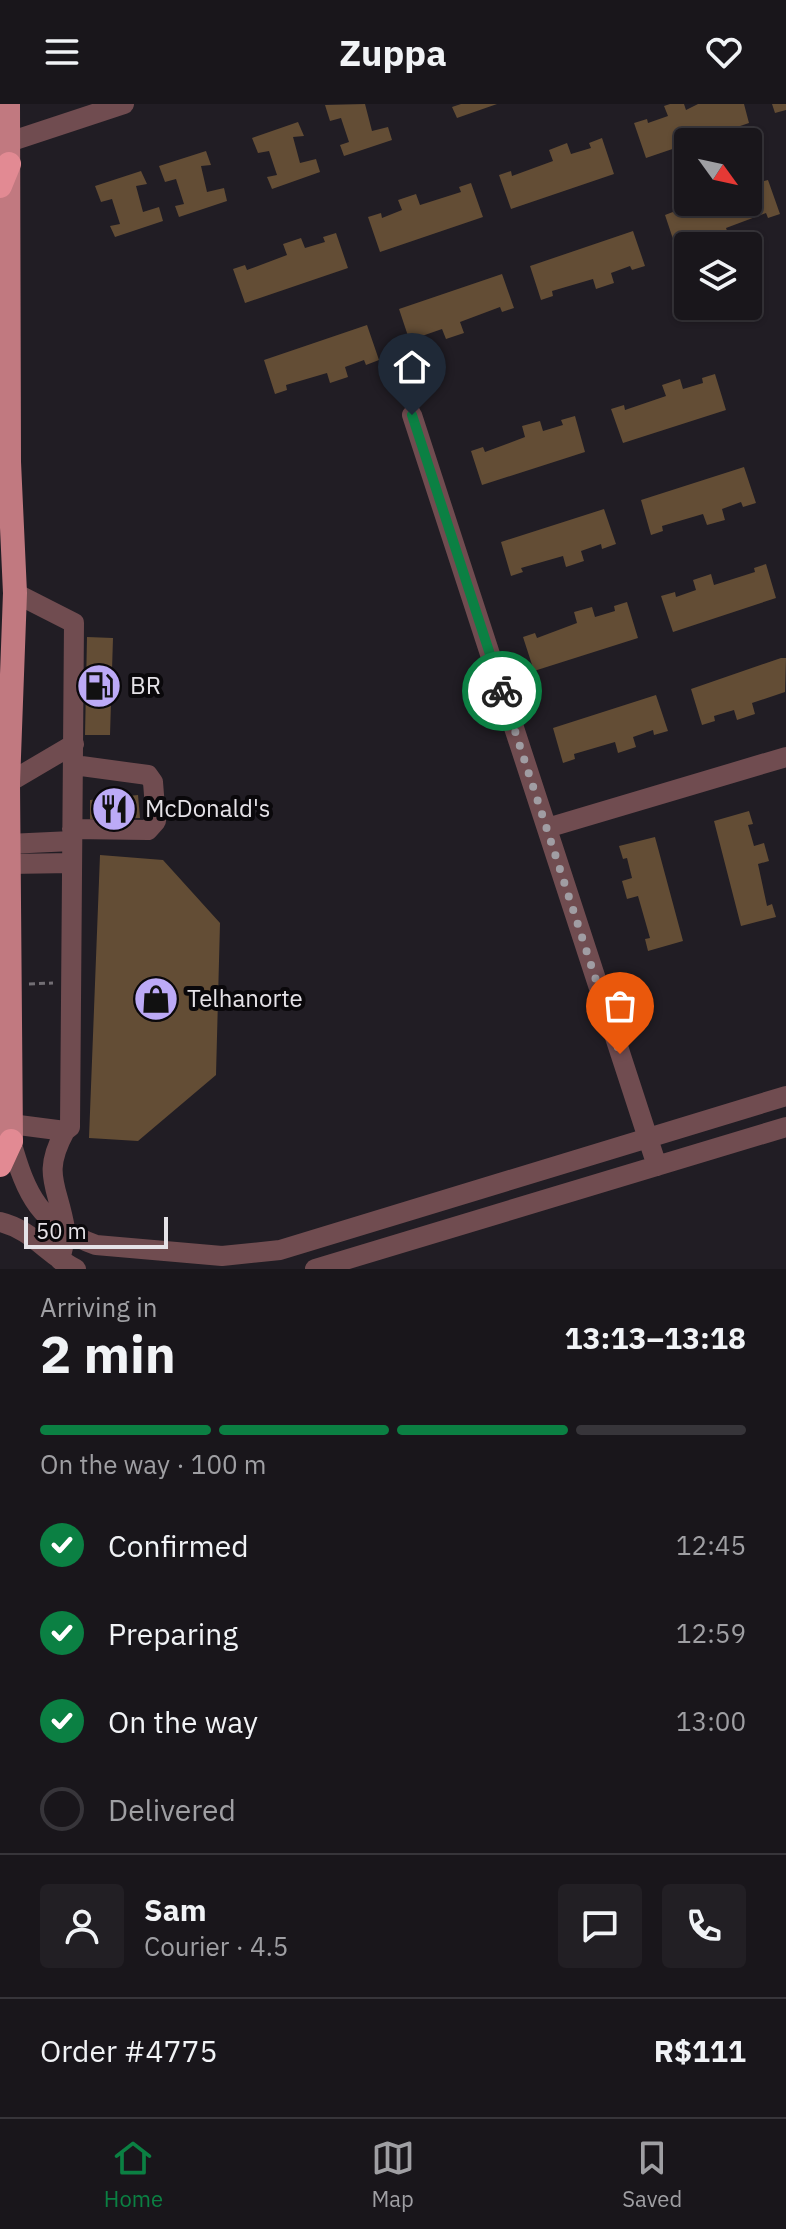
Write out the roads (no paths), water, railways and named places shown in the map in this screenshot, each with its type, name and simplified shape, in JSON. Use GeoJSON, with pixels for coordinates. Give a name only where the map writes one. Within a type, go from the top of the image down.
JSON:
{"type":"FeatureCollection","features":[{"type":"Feature","properties":{"kind":"highway"},"geometry":{"type":"LineString","coordinates":[[0,1165],[11,1132]]}},
{"type":"Feature","properties":{"kind":"main road"},"geometry":{"type":"LineString","coordinates":[[8,104],[9,450],[15,593],[8,783],[11,1132]]}},
{"type":"Feature","properties":{"kind":"street"},"geometry":{"type":"LineString","coordinates":[[6,164],[124,104]]}},
{"type":"Feature","properties":{"kind":"street"},"geometry":{"type":"LineString","coordinates":[[412,415],[657,1166]]}},
{"type":"Feature","properties":{"kind":"street"},"geometry":{"type":"LineString","coordinates":[[15,593],[74,623],[70,1125],[51,1163],[50,1176],[66,1232],[68,1265]]}},
{"type":"Feature","properties":{"kind":"street"},"geometry":{"type":"LineString","coordinates":[[8,783],[74,755],[148,775],[153,782],[156,821],[148,830],[72,835],[8,854]]}},
{"type":"Feature","properties":{"kind":"street"},"geometry":{"type":"LineString","coordinates":[[547,828],[786,757]]}},
{"type":"Feature","properties":{"kind":"street"},"geometry":{"type":"LineString","coordinates":[[8,854],[72,863]]}},
{"type":"Feature","properties":{"kind":"street"},"geometry":{"type":"LineString","coordinates":[[65,1131],[11,1132],[31,1197],[66,1232],[96,1245],[246,1255],[280,1250],[786,1096]]}},
{"type":"Feature","properties":{"kind":"street"},"geometry":{"type":"LineString","coordinates":[[315,1269],[786,1127]]}},
{"type":"Feature","properties":{"kind":"street"},"geometry":{"type":"LineString","coordinates":[[393,1216],[398,1244]]}},
{"type":"Feature","properties":{"kind":"street"},"geometry":{"type":"LineString","coordinates":[[0,1222],[33,1235],[68,1265]]}},
{"type":"Feature","properties":{"kind":"place","name":"BR"},"geometry":{"type":"Point","coordinates":[99,686]}},
{"type":"Feature","properties":{"kind":"place","name":"McDonald's"},"geometry":{"type":"Point","coordinates":[114,809]}},
{"type":"Feature","properties":{"kind":"place","name":"Telhanorte"},"geometry":{"type":"Point","coordinates":[156,999]}}]}
